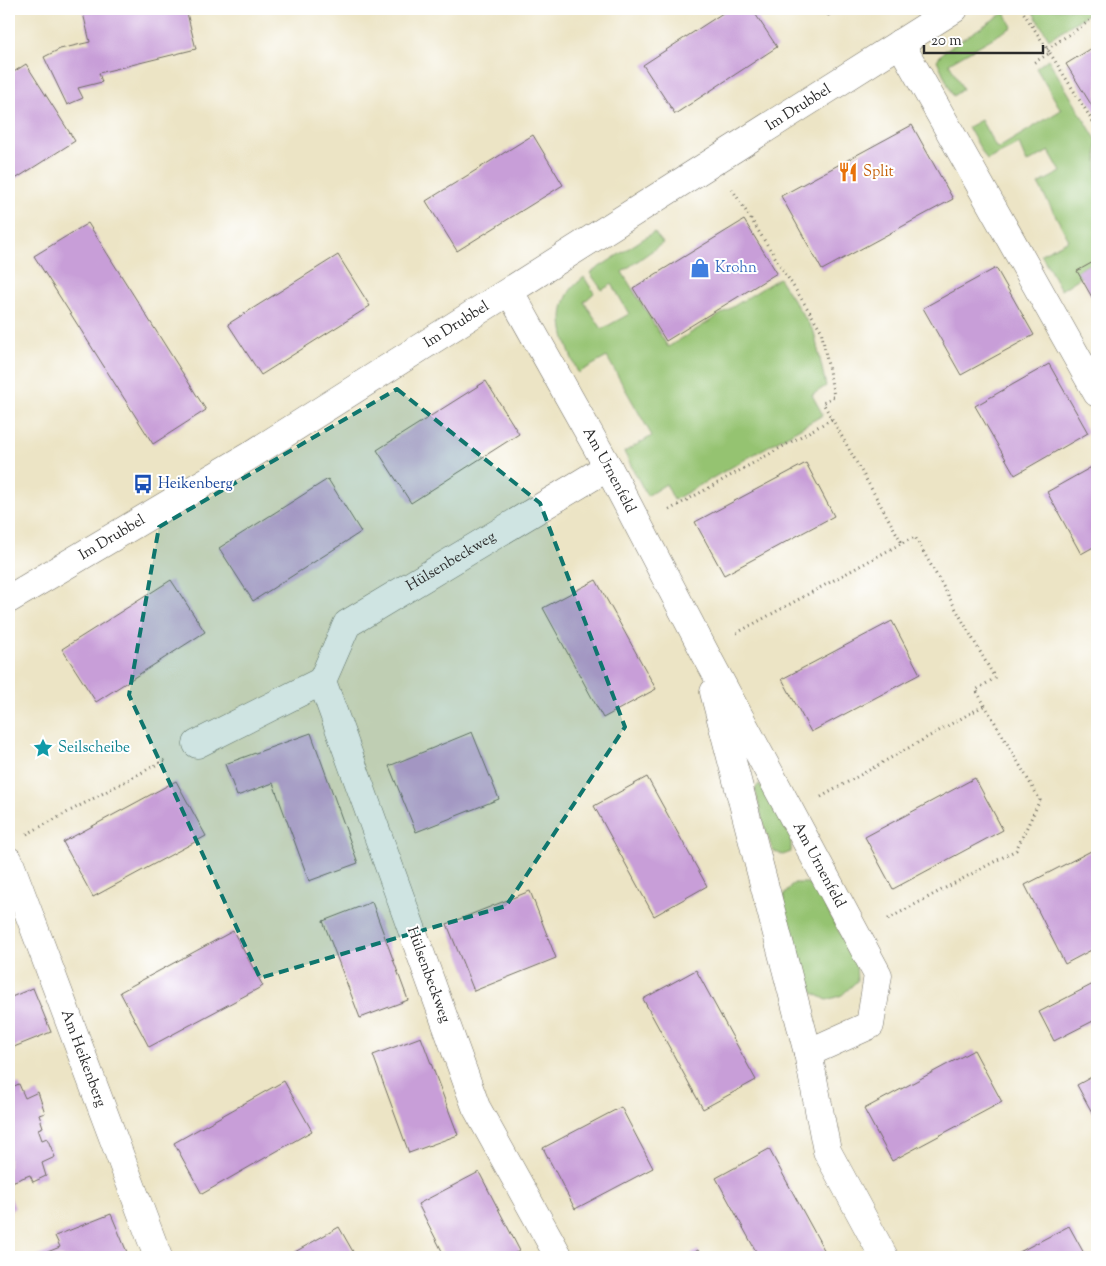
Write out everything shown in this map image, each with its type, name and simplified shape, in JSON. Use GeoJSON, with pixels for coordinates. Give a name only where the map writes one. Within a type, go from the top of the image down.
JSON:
{"type":"FeatureCollection","features":[{"type":"Feature","properties":{"kind":"street","name":"Im Drubbel"},"geometry":{"type":"LineString","coordinates":[[9,599],[251,454],[510,292],[954,9]]}},
{"type":"Feature","properties":{"kind":"street"},"geometry":{"type":"LineString","coordinates":[[900,43],[1097,394]]}},
{"type":"Feature","properties":{"kind":"street","name":"Am Urnenfeld"},"geometry":{"type":"LineString","coordinates":[[510,292],[608,467],[878,975],[870,1025],[808,1053]]}},
{"type":"Feature","properties":{"kind":"street","name":"Hülsenbeckweg"},"geometry":{"type":"LineString","coordinates":[[559,1257],[476,1106],[322,681],[347,624],[608,467]]}},
{"type":"Feature","properties":{"kind":"street","name":"Am Urnenfeld"},"geometry":{"type":"LineString","coordinates":[[704,650],[808,1053],[827,1151],[884,1257]]}},
{"type":"Feature","properties":{"kind":"street"},"geometry":{"type":"LineString","coordinates":[[196,744],[322,681]]}},
{"type":"Feature","properties":{"kind":"street","name":"Am Heikenberg"},"geometry":{"type":"LineString","coordinates":[[9,861],[158,1257]]}},
{"type":"Feature","properties":{"kind":"path"},"geometry":{"type":"LineString","coordinates":[[1021,9],[1097,128]]}},
{"type":"Feature","properties":{"kind":"path"},"geometry":{"type":"LineString","coordinates":[[1047,48],[1097,16]]}},
{"type":"Feature","properties":{"kind":"path"},"geometry":{"type":"LineString","coordinates":[[1033,63],[1050,53]]}},
{"type":"Feature","properties":{"kind":"path"},"geometry":{"type":"LineString","coordinates":[[714,161],[821,330],[834,396],[823,403],[902,544]]}},
{"type":"Feature","properties":{"kind":"path"},"geometry":{"type":"LineString","coordinates":[[639,526],[832,420]]}},
{"type":"Feature","properties":{"kind":"path"},"geometry":{"type":"LineString","coordinates":[[704,650],[915,537],[995,678],[976,690],[1040,800],[1016,850],[857,936]]}},
{"type":"Feature","properties":{"kind":"path"},"geometry":{"type":"LineString","coordinates":[[792,814],[984,705]]}},
{"type":"Feature","properties":{"kind":"path"},"geometry":{"type":"LineString","coordinates":[[26,834],[196,744]]}},
{"type":"Feature","properties":{"kind":"highlighted area"},"geometry":{"type":"Polygon","coordinates":[[[397,389],[540,503],[625,727],[506,906],[260,978],[129,695],[159,527],[397,389]]]}},
{"type":"Feature","properties":{"kind":"green space"},"geometry":{"type":"Polygon","coordinates":[[[1031,9],[1089,9],[1091,12],[1049,39],[1031,9]]]}},
{"type":"Feature","properties":{"kind":"green space"},"geometry":{"type":"Polygon","coordinates":[[[1005,12],[1012,27],[949,63],[963,89],[953,96],[937,60],[944,51],[1005,12]]]}},
{"type":"Feature","properties":{"kind":"green space"},"geometry":{"type":"Polygon","coordinates":[[[1048,59],[1097,141],[1097,260],[1077,271],[1081,277],[1061,290],[1041,254],[1069,240],[1038,184],[1061,172],[1049,151],[1027,163],[1019,144],[987,160],[968,127],[981,120],[997,149],[1061,110],[1036,68],[1048,59]]]}},
{"type":"Feature","properties":{"kind":"green space"},"geometry":{"type":"Polygon","coordinates":[[[654,232],[663,243],[622,272],[668,347],[779,278],[814,332],[826,386],[812,395],[823,415],[674,500],[666,484],[647,496],[624,452],[652,436],[607,357],[578,373],[566,343],[562,322],[565,301],[571,289],[584,277],[594,293],[584,302],[602,329],[629,314],[612,284],[602,290],[590,273],[654,232]]]}},
{"type":"Feature","properties":{"kind":"green space"},"geometry":{"type":"Polygon","coordinates":[[[759,784],[791,837],[791,852],[783,855],[773,851],[763,823],[755,789],[759,784]]]}},
{"type":"Feature","properties":{"kind":"green space"},"geometry":{"type":"Polygon","coordinates":[[[794,883],[807,883],[816,889],[856,963],[857,981],[842,995],[827,1000],[813,993],[783,913],[784,895],[794,883]]]}},
{"type":"Feature","properties":{"kind":"building"},"geometry":{"type":"Polygon","coordinates":[[[82,9],[186,9],[196,49],[99,73],[102,82],[78,88],[83,98],[67,105],[44,57],[60,49],[90,42],[82,9]]]}},
{"type":"Feature","properties":{"kind":"building"},"geometry":{"type":"Polygon","coordinates":[[[729,9],[752,9],[777,47],[675,114],[643,65],[729,9]]]}},
{"type":"Feature","properties":{"kind":"building"},"geometry":{"type":"Polygon","coordinates":[[[823,9],[840,9],[828,16],[823,9]]]}},
{"type":"Feature","properties":{"kind":"building"},"geometry":{"type":"Polygon","coordinates":[[[1097,45],[1097,114],[1066,64],[1097,45]]]}},
{"type":"Feature","properties":{"kind":"building"},"geometry":{"type":"Polygon","coordinates":[[[26,64],[75,141],[9,183],[9,75],[26,64]]]}},
{"type":"Feature","properties":{"kind":"building"},"geometry":{"type":"Polygon","coordinates":[[[912,125],[953,199],[822,270],[781,196],[912,125]]]}},
{"type":"Feature","properties":{"kind":"building"},"geometry":{"type":"Polygon","coordinates":[[[533,135],[563,185],[457,251],[426,201],[533,135]]]}},
{"type":"Feature","properties":{"kind":"building"},"geometry":{"type":"Polygon","coordinates":[[[744,220],[777,273],[666,341],[633,288],[744,220]]]}},
{"type":"Feature","properties":{"kind":"building"},"geometry":{"type":"Polygon","coordinates":[[[88,223],[206,410],[153,444],[34,256],[88,223]]]}},
{"type":"Feature","properties":{"kind":"building"},"geometry":{"type":"Polygon","coordinates":[[[338,255],[370,306],[261,375],[228,324],[338,255]]]}},
{"type":"Feature","properties":{"kind":"building"},"geometry":{"type":"Polygon","coordinates":[[[1097,260],[1097,306],[1077,271],[1097,260]]]}},
{"type":"Feature","properties":{"kind":"building"},"geometry":{"type":"Polygon","coordinates":[[[996,268],[1034,335],[961,375],[923,308],[996,268]]]}},
{"type":"Feature","properties":{"kind":"building"},"geometry":{"type":"Polygon","coordinates":[[[1049,364],[1088,433],[1015,475],[975,406],[1049,364]]]}},
{"type":"Feature","properties":{"kind":"building"},"geometry":{"type":"Polygon","coordinates":[[[486,381],[519,434],[411,503],[377,450],[486,381]]]}},
{"type":"Feature","properties":{"kind":"building"},"geometry":{"type":"Polygon","coordinates":[[[806,463],[834,516],[724,575],[695,522],[806,463]]]}},
{"type":"Feature","properties":{"kind":"building"},"geometry":{"type":"Polygon","coordinates":[[[1097,464],[1097,545],[1081,554],[1047,492],[1097,464]]]}},
{"type":"Feature","properties":{"kind":"building"},"geometry":{"type":"Polygon","coordinates":[[[328,479],[361,532],[253,601],[219,548],[328,479]]]}},
{"type":"Feature","properties":{"kind":"building"},"geometry":{"type":"Polygon","coordinates":[[[171,580],[205,632],[96,702],[62,649],[171,580]]]}},
{"type":"Feature","properties":{"kind":"building"},"geometry":{"type":"Polygon","coordinates":[[[596,580],[656,689],[603,718],[543,608],[596,580]]]}},
{"type":"Feature","properties":{"kind":"building"},"geometry":{"type":"Polygon","coordinates":[[[892,621],[920,674],[811,732],[782,679],[892,621]]]}},
{"type":"Feature","properties":{"kind":"building"},"geometry":{"type":"Polygon","coordinates":[[[472,732],[499,799],[416,832],[389,766],[472,732]]]}},
{"type":"Feature","properties":{"kind":"building"},"geometry":{"type":"Polygon","coordinates":[[[311,733],[358,863],[309,881],[273,783],[237,796],[225,764],[311,733]]]}},
{"type":"Feature","properties":{"kind":"building"},"geometry":{"type":"Polygon","coordinates":[[[647,777],[707,886],[654,916],[594,806],[647,777]]]}},
{"type":"Feature","properties":{"kind":"building"},"geometry":{"type":"Polygon","coordinates":[[[975,778],[1003,830],[893,889],[865,837],[975,778]]]}},
{"type":"Feature","properties":{"kind":"building"},"geometry":{"type":"Polygon","coordinates":[[[176,781],[206,836],[93,897],[63,842],[176,781]]]}},
{"type":"Feature","properties":{"kind":"building"},"geometry":{"type":"Polygon","coordinates":[[[1093,850],[1097,859],[1097,947],[1065,964],[1025,885],[1093,850]]]}},
{"type":"Feature","properties":{"kind":"building"},"geometry":{"type":"Polygon","coordinates":[[[530,891],[556,958],[474,991],[447,924],[530,891]]]}},
{"type":"Feature","properties":{"kind":"building"},"geometry":{"type":"Polygon","coordinates":[[[372,902],[408,1000],[360,1018],[323,921],[372,902]]]}},
{"type":"Feature","properties":{"kind":"building"},"geometry":{"type":"Polygon","coordinates":[[[233,931],[263,986],[149,1047],[120,992],[233,931]]]}},
{"type":"Feature","properties":{"kind":"building"},"geometry":{"type":"Polygon","coordinates":[[[696,970],[756,1080],[703,1109],[643,999],[696,970]]]}},
{"type":"Feature","properties":{"kind":"building"},"geometry":{"type":"Polygon","coordinates":[[[1097,982],[1097,1019],[1054,1041],[1039,1012],[1097,982]]]}},
{"type":"Feature","properties":{"kind":"building"},"geometry":{"type":"Polygon","coordinates":[[[33,988],[51,1032],[9,1049],[9,998],[33,988]]]}},
{"type":"Feature","properties":{"kind":"building"},"geometry":{"type":"Polygon","coordinates":[[[421,1037],[458,1135],[409,1153],[373,1055],[421,1037]]]}},
{"type":"Feature","properties":{"kind":"building"},"geometry":{"type":"Polygon","coordinates":[[[974,1050],[1002,1102],[892,1161],[864,1109],[974,1050]]]}},
{"type":"Feature","properties":{"kind":"building"},"geometry":{"type":"Polygon","coordinates":[[[1097,1074],[1097,1115],[1094,1116],[1077,1085],[1097,1074]]]}},
{"type":"Feature","properties":{"kind":"building"},"geometry":{"type":"Polygon","coordinates":[[[284,1081],[312,1131],[202,1194],[174,1143],[284,1081]]]}},
{"type":"Feature","properties":{"kind":"building"},"geometry":{"type":"Polygon","coordinates":[[[19,1084],[25,1098],[38,1092],[45,1113],[39,1115],[43,1127],[38,1129],[42,1140],[47,1138],[55,1157],[42,1163],[46,1176],[33,1182],[30,1175],[9,1183],[9,1088],[19,1084]]]}},
{"type":"Feature","properties":{"kind":"building"},"geometry":{"type":"Polygon","coordinates":[[[621,1107],[653,1168],[575,1209],[543,1148],[621,1107]]]}},
{"type":"Feature","properties":{"kind":"building"},"geometry":{"type":"Polygon","coordinates":[[[769,1149],[828,1257],[759,1257],[716,1178],[769,1149]]]}},
{"type":"Feature","properties":{"kind":"building"},"geometry":{"type":"Polygon","coordinates":[[[479,1172],[520,1251],[506,1257],[445,1257],[418,1204],[479,1172]]]}},
{"type":"Feature","properties":{"kind":"building"},"geometry":{"type":"Polygon","coordinates":[[[9,1193],[15,1208],[9,1211],[9,1193]]]}},
{"type":"Feature","properties":{"kind":"building"},"geometry":{"type":"Polygon","coordinates":[[[111,1214],[129,1257],[35,1257],[60,1247],[55,1236],[111,1214]]]}},
{"type":"Feature","properties":{"kind":"building"},"geometry":{"type":"Polygon","coordinates":[[[1069,1226],[1086,1257],[1010,1257],[1069,1226]]]}},
{"type":"Feature","properties":{"kind":"building"},"geometry":{"type":"Polygon","coordinates":[[[339,1227],[356,1257],[286,1257],[339,1227]]]}},
{"type":"Feature","properties":{"kind":"building"},"geometry":{"type":"Polygon","coordinates":[[[698,1250],[701,1257],[685,1257],[698,1250]]]}},
{"type":"Feature","properties":{"kind":"place","name":"Split"},"geometry":{"type":"Point","coordinates":[848,172]}},
{"type":"Feature","properties":{"kind":"place","name":"Krohn"},"geometry":{"type":"Point","coordinates":[700,268]}},
{"type":"Feature","properties":{"kind":"place","name":"Heikenberg"},"geometry":{"type":"Point","coordinates":[143,484]}},
{"type":"Feature","properties":{"kind":"place","name":"Seilscheibe"},"geometry":{"type":"Point","coordinates":[43,748]}}]}
